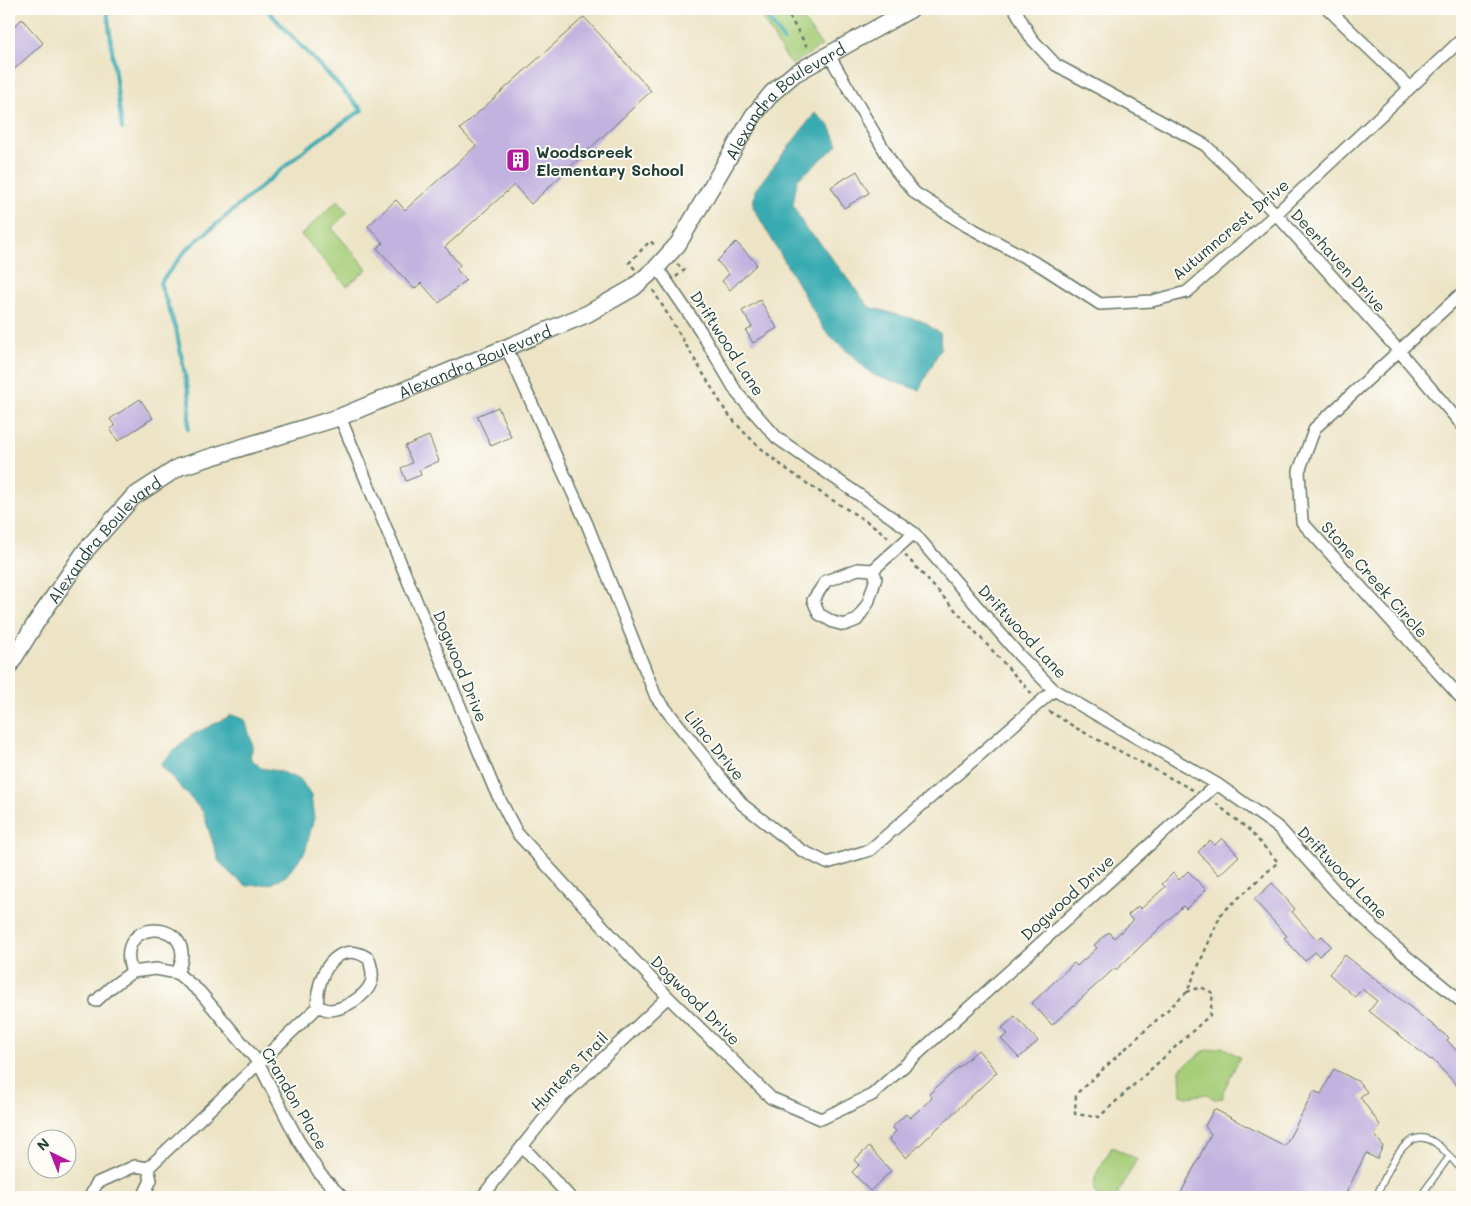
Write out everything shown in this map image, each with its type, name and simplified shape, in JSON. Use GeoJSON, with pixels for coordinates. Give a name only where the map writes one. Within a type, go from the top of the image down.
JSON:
{"type":"FeatureCollection","features":[{"type":"Feature","properties":{"kind":"street","name":"Deerhaven Drive"},"geometry":{"type":"LineString","coordinates":[[1015,9],[1031,38],[1056,65],[1205,145],[1276,214],[1399,350],[1462,425]]}},
{"type":"Feature","properties":{"kind":"street"},"geometry":{"type":"LineString","coordinates":[[1328,9],[1409,87]]}},
{"type":"Feature","properties":{"kind":"street","name":"Alexandra Boulevard"},"geometry":{"type":"LineString","coordinates":[[9,666],[37,621],[86,550],[133,497],[179,466],[340,416],[587,314],[633,288],[678,244],[753,116],[772,93],[794,74],[901,11]]}},
{"type":"Feature","properties":{"kind":"street","name":"Autumncrest Drive"},"geometry":{"type":"LineString","coordinates":[[822,58],[897,172],[915,194],[966,226],[1041,266],[1100,304],[1152,301],[1187,292],[1276,214],[1409,87],[1462,40]]}},
{"type":"Feature","properties":{"kind":"street","name":"Driftwood Lane"},"geometry":{"type":"LineString","coordinates":[[662,261],[670,283],[737,393],[777,438],[914,533],[1019,655],[1054,690],[1217,784],[1279,828],[1336,892],[1395,947],[1462,1002]]}},
{"type":"Feature","properties":{"kind":"street","name":"Stone Creek Circle"},"geometry":{"type":"LineString","coordinates":[[1462,293],[1316,428],[1299,471],[1302,522],[1462,699]]}},
{"type":"Feature","properties":{"kind":"street","name":"Lilac Drive"},"geometry":{"type":"LineString","coordinates":[[506,347],[586,524],[656,696],[743,805],[801,850],[827,863],[870,850],[1054,690]]}},
{"type":"Feature","properties":{"kind":"street","name":"Dogwood Drive"},"geometry":{"type":"LineString","coordinates":[[340,416],[494,788],[517,833],[668,997],[771,1098],[821,1119],[872,1095],[1217,784]]}},
{"type":"Feature","properties":{"kind":"street"},"geometry":{"type":"LineString","coordinates":[[873,570],[876,578],[868,603],[857,620],[844,625],[833,622],[819,614],[814,600],[826,581],[858,569],[873,570],[914,533]]}},
{"type":"Feature","properties":{"kind":"street"},"geometry":{"type":"LineString","coordinates":[[96,1001],[132,972],[156,969],[177,973],[182,962],[182,950],[177,939],[168,932],[156,929],[145,931],[135,938],[129,949],[128,961],[132,972]]}},
{"type":"Feature","properties":{"kind":"street"},"geometry":{"type":"LineString","coordinates":[[359,952],[369,959],[372,971],[371,983],[361,996],[347,1004],[330,1010],[318,1006],[316,992],[331,960],[344,953],[359,952]]}},
{"type":"Feature","properties":{"kind":"street","name":"Crandon Place"},"geometry":{"type":"LineString","coordinates":[[177,973],[200,992],[258,1062],[298,1140],[320,1174],[342,1197]]}},
{"type":"Feature","properties":{"kind":"street","name":"Hunters Trail"},"geometry":{"type":"LineString","coordinates":[[482,1197],[559,1100],[668,997]]}},
{"type":"Feature","properties":{"kind":"street"},"geometry":{"type":"LineString","coordinates":[[148,1168],[318,1006]]}},
{"type":"Feature","properties":{"kind":"street"},"geometry":{"type":"LineString","coordinates":[[523,1147],[570,1197]]}},
{"type":"Feature","properties":{"kind":"street"},"geometry":{"type":"LineString","coordinates":[[90,1197],[97,1183],[135,1166],[148,1168]]}},
{"type":"Feature","properties":{"kind":"street"},"geometry":{"type":"LineString","coordinates":[[143,1197],[150,1180],[148,1168]]}},
{"type":"Feature","properties":{"kind":"lane"},"geometry":{"type":"LineString","coordinates":[[1376,1197],[1399,1151],[1410,1139],[1428,1138],[1438,1145],[1462,1170]]}},
{"type":"Feature","properties":{"kind":"lane"},"geometry":{"type":"LineString","coordinates":[[1420,1197],[1449,1157]]}},
{"type":"Feature","properties":{"kind":"path"},"geometry":{"type":"LineString","coordinates":[[785,9],[822,58]]}},
{"type":"Feature","properties":{"kind":"path"},"geometry":{"type":"LineString","coordinates":[[657,295],[684,270],[662,261],[650,241],[629,263],[657,295],[725,410],[736,425],[775,462],[876,528],[898,547],[1040,703],[1076,728],[1205,795],[1249,830],[1278,862],[1221,914],[1187,992],[1076,1094],[1075,1114],[1098,1117],[1210,1015],[1213,993],[1201,987],[1187,992]]}},
{"type":"Feature","properties":{"kind":"green space"},"geometry":{"type":"Polygon","coordinates":[[[756,9],[796,9],[822,46],[791,65],[756,9]]]}},
{"type":"Feature","properties":{"kind":"green space"},"geometry":{"type":"Polygon","coordinates":[[[338,200],[348,212],[332,228],[367,269],[347,286],[301,235],[338,200]]]}},
{"type":"Feature","properties":{"kind":"green space"},"geometry":{"type":"Polygon","coordinates":[[[1222,1047],[1240,1057],[1223,1092],[1223,1098],[1214,1099],[1207,1094],[1187,1097],[1181,1095],[1180,1069],[1204,1051],[1222,1047]]]}},
{"type":"Feature","properties":{"kind":"green space"},"geometry":{"type":"Polygon","coordinates":[[[1112,1147],[1137,1159],[1116,1197],[1098,1197],[1094,1186],[1095,1179],[1112,1147]]]}},
{"type":"Feature","properties":{"kind":"water"},"geometry":{"type":"Polygon","coordinates":[[[815,113],[830,126],[838,145],[797,180],[793,205],[806,230],[817,239],[869,307],[922,321],[940,333],[941,348],[919,390],[873,375],[825,331],[753,207],[755,190],[815,113]]]}},
{"type":"Feature","properties":{"kind":"water"},"geometry":{"type":"Polygon","coordinates":[[[232,715],[245,720],[253,746],[250,757],[261,768],[279,771],[301,780],[311,796],[314,818],[305,852],[286,876],[271,884],[247,886],[233,876],[219,862],[203,812],[160,764],[190,736],[232,715]]]}},
{"type":"Feature","properties":{"kind":"building","name":"Woodscreek Elementary School"},"geometry":{"type":"Polygon","coordinates":[[[584,17],[651,91],[531,204],[514,185],[445,247],[460,265],[456,269],[466,280],[439,303],[421,283],[414,289],[377,248],[383,243],[368,226],[396,200],[405,210],[476,146],[460,129],[584,17]]]}},
{"type":"Feature","properties":{"kind":"building"},"geometry":{"type":"Polygon","coordinates":[[[22,19],[43,43],[9,74],[9,31],[22,19]]]}},
{"type":"Feature","properties":{"kind":"building"},"geometry":{"type":"Polygon","coordinates":[[[857,171],[869,193],[844,208],[831,187],[857,171]]]}},
{"type":"Feature","properties":{"kind":"building"},"geometry":{"type":"Polygon","coordinates":[[[736,242],[757,264],[730,290],[722,281],[729,274],[717,261],[736,242]]]}},
{"type":"Feature","properties":{"kind":"building"},"geometry":{"type":"Polygon","coordinates":[[[760,300],[777,328],[753,343],[746,331],[752,327],[742,311],[760,300]]]}},
{"type":"Feature","properties":{"kind":"building"},"geometry":{"type":"Polygon","coordinates":[[[140,399],[153,418],[118,441],[110,429],[115,426],[110,419],[140,399]]]}},
{"type":"Feature","properties":{"kind":"building"},"geometry":{"type":"Polygon","coordinates":[[[498,407],[511,437],[491,446],[477,416],[498,407]]]}},
{"type":"Feature","properties":{"kind":"building"},"geometry":{"type":"Polygon","coordinates":[[[429,436],[439,461],[419,470],[421,475],[406,481],[401,468],[412,463],[405,446],[429,436]]]}},
{"type":"Feature","properties":{"kind":"building"},"geometry":{"type":"Polygon","coordinates":[[[1222,838],[1239,856],[1219,875],[1198,852],[1210,840],[1215,845],[1222,838]]]}},
{"type":"Feature","properties":{"kind":"building"},"geometry":{"type":"Polygon","coordinates":[[[1188,871],[1206,890],[1186,909],[1183,906],[1116,970],[1115,968],[1052,1025],[1032,1003],[1074,963],[1077,966],[1097,948],[1094,945],[1109,932],[1114,938],[1133,921],[1128,915],[1138,906],[1141,909],[1165,887],[1162,884],[1173,873],[1179,880],[1188,871]]]}},
{"type":"Feature","properties":{"kind":"building"},"geometry":{"type":"Polygon","coordinates":[[[1272,883],[1295,909],[1292,912],[1317,940],[1322,936],[1331,946],[1319,956],[1315,952],[1305,961],[1284,938],[1287,936],[1254,900],[1272,883]]]}},
{"type":"Feature","properties":{"kind":"building"},"geometry":{"type":"Polygon","coordinates":[[[1345,955],[1449,1038],[1447,1040],[1462,1057],[1462,1091],[1432,1059],[1369,1011],[1377,1001],[1362,989],[1355,997],[1329,974],[1345,955]]]}},
{"type":"Feature","properties":{"kind":"building"},"geometry":{"type":"Polygon","coordinates":[[[1015,1016],[1038,1041],[1019,1058],[1001,1039],[1008,1034],[1002,1028],[1015,1016]]]}},
{"type":"Feature","properties":{"kind":"building"},"geometry":{"type":"Polygon","coordinates":[[[978,1050],[997,1072],[906,1158],[889,1139],[896,1131],[892,1127],[906,1114],[910,1118],[932,1098],[929,1094],[978,1050]]]}},
{"type":"Feature","properties":{"kind":"building"},"geometry":{"type":"Polygon","coordinates":[[[1334,1069],[1359,1082],[1367,1092],[1360,1097],[1380,1125],[1375,1135],[1383,1146],[1377,1159],[1366,1153],[1344,1197],[1179,1197],[1211,1134],[1205,1126],[1214,1109],[1285,1146],[1314,1091],[1321,1094],[1334,1069]]]}},
{"type":"Feature","properties":{"kind":"building"},"geometry":{"type":"Polygon","coordinates":[[[869,1147],[891,1171],[870,1191],[852,1172],[859,1165],[854,1160],[869,1147]]]}},
{"type":"Feature","properties":{"kind":"waterway"},"geometry":{"type":"LineString","coordinates":[[107,9],[122,129]]}},
{"type":"Feature","properties":{"kind":"waterway"},"geometry":{"type":"LineString","coordinates":[[188,429],[190,400],[176,329],[160,283],[187,249],[308,147],[362,110],[266,9]]}},
{"type":"Feature","properties":{"kind":"waterway"},"geometry":{"type":"LineString","coordinates":[[762,9],[784,41]]}},
{"type":"Feature","properties":{"kind":"place","name":"Woodscreek Elementary School"},"geometry":{"type":"Point","coordinates":[518,160]}}]}
